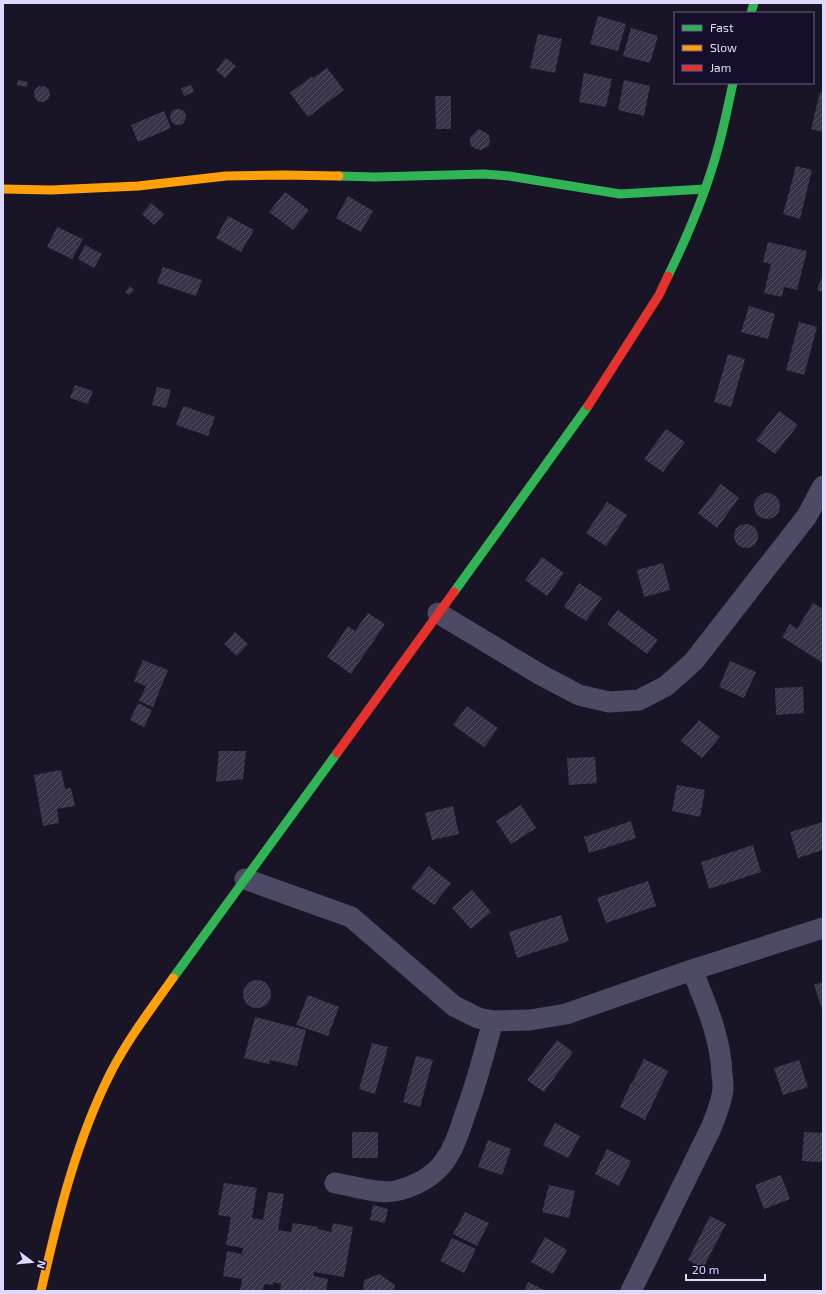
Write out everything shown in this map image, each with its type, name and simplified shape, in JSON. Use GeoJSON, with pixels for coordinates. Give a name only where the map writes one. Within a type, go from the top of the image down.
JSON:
{"type":"FeatureCollection","features":[{"type":"Feature","properties":{"kind":"street"},"geometry":{"type":"LineString","coordinates":[[41,1291],[63,1196],[84,1132],[111,1072],[146,1016],[583,414],[642,321],[658,294],[688,235],[718,149],[734,84]]}},
{"type":"Feature","properties":{"kind":"street"},"geometry":{"type":"LineString","coordinates":[[3,189],[51,190],[138,186],[226,176],[284,175],[375,177],[484,174],[509,176],[620,194],[705,189]]}},
{"type":"Feature","properties":{"kind":"street"},"geometry":{"type":"LineString","coordinates":[[438,614],[541,675],[579,695],[609,702],[639,700],[666,686],[694,661],[807,516],[823,486]]}},
{"type":"Feature","properties":{"kind":"street"},"geometry":{"type":"LineString","coordinates":[[245,880],[351,917],[454,1006],[478,1018],[493,1021],[530,1020],[566,1014],[692,970],[823,928]]}},
{"type":"Feature","properties":{"kind":"street"},"geometry":{"type":"LineString","coordinates":[[630,1291],[711,1128],[719,1107],[723,1089],[722,1063],[717,1037],[707,1006],[692,970]]}},
{"type":"Feature","properties":{"kind":"street"},"geometry":{"type":"LineString","coordinates":[[335,1183],[375,1190],[394,1191],[423,1181],[434,1173],[444,1162],[456,1141],[470,1100],[493,1021]]}},
{"type":"Feature","properties":{"kind":"building"},"geometry":{"type":"Polygon","coordinates":[[[598,16],[626,24],[618,51],[590,44],[598,16]]]}},
{"type":"Feature","properties":{"kind":"building"},"geometry":{"type":"Polygon","coordinates":[[[631,28],[658,36],[650,63],[623,56],[631,28]]]}},
{"type":"Feature","properties":{"kind":"building"},"geometry":{"type":"Polygon","coordinates":[[[538,34],[562,39],[555,73],[530,68],[538,34]]]}},
{"type":"Feature","properties":{"kind":"building"},"geometry":{"type":"Polygon","coordinates":[[[226,58],[236,66],[225,78],[216,70],[226,58]]]}},
{"type":"Feature","properties":{"kind":"building"},"geometry":{"type":"Polygon","coordinates":[[[327,68],[344,90],[308,117],[290,93],[312,76],[313,78],[327,68]]]}},
{"type":"Feature","properties":{"kind":"building"},"geometry":{"type":"Polygon","coordinates":[[[584,73],[612,79],[606,107],[579,102],[584,73]]]}},
{"type":"Feature","properties":{"kind":"building"},"geometry":{"type":"Polygon","coordinates":[[[18,80],[28,82],[27,87],[17,85],[18,80]]]}},
{"type":"Feature","properties":{"kind":"building"},"geometry":{"type":"Polygon","coordinates":[[[624,80],[650,86],[644,116],[618,110],[624,80]]]}},
{"type":"Feature","properties":{"kind":"building"},"geometry":{"type":"Polygon","coordinates":[[[191,85],[194,92],[184,96],[181,88],[191,85]]]}},
{"type":"Feature","properties":{"kind":"building"},"geometry":{"type":"Polygon","coordinates":[[[42,86],[49,91],[50,94],[45,101],[42,102],[35,97],[34,94],[39,87],[42,86]]]}},
{"type":"Feature","properties":{"kind":"building"},"geometry":{"type":"Polygon","coordinates":[[[820,92],[823,93],[823,132],[811,129],[820,92]]]}},
{"type":"Feature","properties":{"kind":"building"},"geometry":{"type":"Polygon","coordinates":[[[435,96],[451,96],[451,129],[436,129],[435,96]]]}},
{"type":"Feature","properties":{"kind":"building"},"geometry":{"type":"Polygon","coordinates":[[[178,109],[184,111],[186,117],[184,123],[178,125],[172,123],[170,117],[172,111],[178,109]]]}},
{"type":"Feature","properties":{"kind":"building"},"geometry":{"type":"Polygon","coordinates":[[[164,111],[171,128],[138,142],[131,125],[164,111]]]}},
{"type":"Feature","properties":{"kind":"building"},"geometry":{"type":"Polygon","coordinates":[[[478,129],[489,135],[490,140],[489,146],[481,150],[471,146],[470,143],[470,138],[478,129]]]}},
{"type":"Feature","properties":{"kind":"building"},"geometry":{"type":"Polygon","coordinates":[[[796,166],[812,170],[800,219],[783,214],[796,166]]]}},
{"type":"Feature","properties":{"kind":"building"},"geometry":{"type":"Polygon","coordinates":[[[285,192],[309,210],[293,230],[269,212],[285,192]]]}},
{"type":"Feature","properties":{"kind":"building"},"geometry":{"type":"Polygon","coordinates":[[[348,196],[373,211],[361,232],[336,218],[348,196]]]}},
{"type":"Feature","properties":{"kind":"building"},"geometry":{"type":"Polygon","coordinates":[[[151,203],[164,214],[154,225],[142,214],[151,203]]]}},
{"type":"Feature","properties":{"kind":"building"},"geometry":{"type":"Polygon","coordinates":[[[228,216],[254,230],[241,252],[216,238],[228,216]]]}},
{"type":"Feature","properties":{"kind":"building"},"geometry":{"type":"Polygon","coordinates":[[[57,227],[83,239],[72,259],[47,247],[57,227]]]}},
{"type":"Feature","properties":{"kind":"building"},"geometry":{"type":"Polygon","coordinates":[[[768,242],[807,251],[797,290],[784,287],[782,297],[764,293],[771,264],[763,262],[768,242]]]}},
{"type":"Feature","properties":{"kind":"building"},"geometry":{"type":"Polygon","coordinates":[[[85,245],[102,254],[94,268],[78,259],[85,245]]]}},
{"type":"Feature","properties":{"kind":"building"},"geometry":{"type":"Polygon","coordinates":[[[163,267],[202,280],[196,296],[157,283],[163,267]]]}},
{"type":"Feature","properties":{"kind":"building"},"geometry":{"type":"Polygon","coordinates":[[[823,274],[823,292],[817,290],[823,274]]]}},
{"type":"Feature","properties":{"kind":"building"},"geometry":{"type":"Polygon","coordinates":[[[130,286],[134,290],[129,295],[125,292],[130,286]]]}},
{"type":"Feature","properties":{"kind":"building"},"geometry":{"type":"Polygon","coordinates":[[[749,306],[775,314],[768,339],[741,332],[749,306]]]}},
{"type":"Feature","properties":{"kind":"building"},"geometry":{"type":"Polygon","coordinates":[[[799,322],[817,327],[804,375],[786,370],[799,322]]]}},
{"type":"Feature","properties":{"kind":"building"},"geometry":{"type":"Polygon","coordinates":[[[728,354],[745,359],[731,407],[714,402],[728,354]]]}},
{"type":"Feature","properties":{"kind":"building"},"geometry":{"type":"Polygon","coordinates":[[[75,385],[93,391],[88,404],[70,398],[75,385]]]}},
{"type":"Feature","properties":{"kind":"building"},"geometry":{"type":"Polygon","coordinates":[[[157,387],[171,390],[166,408],[152,405],[157,387]]]}},
{"type":"Feature","properties":{"kind":"building"},"geometry":{"type":"Polygon","coordinates":[[[183,406],[215,417],[208,436],[176,425],[183,406]]]}},
{"type":"Feature","properties":{"kind":"building"},"geometry":{"type":"Polygon","coordinates":[[[779,411],[798,425],[775,454],[756,440],[779,411]]]}},
{"type":"Feature","properties":{"kind":"building"},"geometry":{"type":"Polygon","coordinates":[[[666,429],[685,442],[663,472],[644,459],[666,429]]]}},
{"type":"Feature","properties":{"kind":"building"},"geometry":{"type":"Polygon","coordinates":[[[721,484],[739,498],[717,528],[698,513],[721,484]]]}},
{"type":"Feature","properties":{"kind":"building"},"geometry":{"type":"Polygon","coordinates":[[[767,493],[776,497],[780,506],[776,515],[767,519],[758,515],[754,506],[758,497],[767,493]]]}},
{"type":"Feature","properties":{"kind":"building"},"geometry":{"type":"Polygon","coordinates":[[[607,502],[627,515],[606,546],[586,533],[607,502]]]}},
{"type":"Feature","properties":{"kind":"building"},"geometry":{"type":"Polygon","coordinates":[[[746,524],[755,527],[758,536],[755,545],[746,548],[737,545],[734,536],[737,527],[746,524]]]}},
{"type":"Feature","properties":{"kind":"building"},"geometry":{"type":"Polygon","coordinates":[[[542,557],[564,573],[547,596],[525,580],[542,557]]]}},
{"type":"Feature","properties":{"kind":"building"},"geometry":{"type":"Polygon","coordinates":[[[663,563],[670,590],[644,597],[637,570],[663,563]]]}},
{"type":"Feature","properties":{"kind":"building"},"geometry":{"type":"Polygon","coordinates":[[[579,583],[602,598],[586,621],[564,607],[579,583]]]}},
{"type":"Feature","properties":{"kind":"building"},"geometry":{"type":"Polygon","coordinates":[[[813,603],[823,609],[823,663],[782,637],[790,624],[797,629],[813,603]]]}},
{"type":"Feature","properties":{"kind":"building"},"geometry":{"type":"Polygon","coordinates":[[[618,610],[658,640],[647,654],[607,624],[618,610]]]}},
{"type":"Feature","properties":{"kind":"building"},"geometry":{"type":"Polygon","coordinates":[[[368,613],[385,624],[351,674],[327,657],[348,626],[355,631],[368,613]]]}},
{"type":"Feature","properties":{"kind":"building"},"geometry":{"type":"Polygon","coordinates":[[[235,632],[248,644],[237,656],[224,644],[235,632]]]}},
{"type":"Feature","properties":{"kind":"building"},"geometry":{"type":"Polygon","coordinates":[[[143,660],[168,670],[153,707],[139,701],[146,686],[134,681],[143,660]]]}},
{"type":"Feature","properties":{"kind":"building"},"geometry":{"type":"Polygon","coordinates":[[[730,661],[756,672],[744,698],[719,687],[730,661]]]}},
{"type":"Feature","properties":{"kind":"building"},"geometry":{"type":"Polygon","coordinates":[[[803,687],[804,713],[776,715],[775,688],[803,687]]]}},
{"type":"Feature","properties":{"kind":"building"},"geometry":{"type":"Polygon","coordinates":[[[138,703],[152,710],[144,727],[130,720],[138,703]]]}},
{"type":"Feature","properties":{"kind":"building"},"geometry":{"type":"Polygon","coordinates":[[[467,706],[498,728],[484,747],[453,725],[467,706]]]}},
{"type":"Feature","properties":{"kind":"building"},"geometry":{"type":"Polygon","coordinates":[[[699,720],[720,737],[702,758],[681,741],[699,720]]]}},
{"type":"Feature","properties":{"kind":"building"},"geometry":{"type":"Polygon","coordinates":[[[219,751],[246,751],[243,779],[216,782],[219,751]]]}},
{"type":"Feature","properties":{"kind":"building"},"geometry":{"type":"Polygon","coordinates":[[[595,757],[597,783],[569,785],[567,758],[595,757]]]}},
{"type":"Feature","properties":{"kind":"building"},"geometry":{"type":"Polygon","coordinates":[[[61,770],[65,789],[71,788],[75,806],[57,809],[59,823],[43,826],[34,775],[61,770]]]}},
{"type":"Feature","properties":{"kind":"building"},"geometry":{"type":"Polygon","coordinates":[[[677,785],[705,790],[700,817],[672,811],[677,785]]]}},
{"type":"Feature","properties":{"kind":"building"},"geometry":{"type":"Polygon","coordinates":[[[521,805],[536,828],[511,844],[496,821],[521,805]]]}},
{"type":"Feature","properties":{"kind":"building"},"geometry":{"type":"Polygon","coordinates":[[[453,806],[459,834],[432,840],[425,813],[453,806]]]}},
{"type":"Feature","properties":{"kind":"building"},"geometry":{"type":"Polygon","coordinates":[[[631,821],[636,838],[589,853],[584,837],[631,821]]]}},
{"type":"Feature","properties":{"kind":"building"},"geometry":{"type":"Polygon","coordinates":[[[823,822],[823,850],[798,858],[790,832],[823,822]]]}},
{"type":"Feature","properties":{"kind":"building"},"geometry":{"type":"Polygon","coordinates":[[[753,845],[761,872],[709,889],[701,862],[753,845]]]}},
{"type":"Feature","properties":{"kind":"building"},"geometry":{"type":"Polygon","coordinates":[[[429,866],[451,883],[434,905],[411,888],[429,866]]]}},
{"type":"Feature","properties":{"kind":"building"},"geometry":{"type":"Polygon","coordinates":[[[648,881],[656,906],[606,923],[597,898],[648,881]]]}},
{"type":"Feature","properties":{"kind":"building"},"geometry":{"type":"Polygon","coordinates":[[[472,890],[491,912],[471,929],[452,908],[472,890]]]}},
{"type":"Feature","properties":{"kind":"building"},"geometry":{"type":"Polygon","coordinates":[[[561,915],[569,941],[517,958],[509,932],[561,915]]]}},
{"type":"Feature","properties":{"kind":"building"},"geometry":{"type":"Polygon","coordinates":[[[257,980],[267,984],[271,994],[267,1004],[257,1008],[247,1004],[243,994],[247,984],[257,980]]]}},
{"type":"Feature","properties":{"kind":"building"},"geometry":{"type":"Polygon","coordinates":[[[823,982],[823,1012],[814,985],[823,982]]]}},
{"type":"Feature","properties":{"kind":"building"},"geometry":{"type":"Polygon","coordinates":[[[308,995],[339,1007],[328,1036],[296,1025],[308,995]]]}},
{"type":"Feature","properties":{"kind":"building"},"geometry":{"type":"Polygon","coordinates":[[[255,1017],[306,1030],[297,1066],[270,1060],[269,1064],[244,1058],[255,1017]]]}},
{"type":"Feature","properties":{"kind":"building"},"geometry":{"type":"Polygon","coordinates":[[[557,1040],[573,1052],[544,1092],[527,1080],[557,1040]]]}},
{"type":"Feature","properties":{"kind":"building"},"geometry":{"type":"Polygon","coordinates":[[[372,1043],[388,1047],[375,1094],[359,1089],[372,1043]]]}},
{"type":"Feature","properties":{"kind":"building"},"geometry":{"type":"Polygon","coordinates":[[[416,1056],[433,1060],[420,1107],[403,1102],[416,1056]]]}},
{"type":"Feature","properties":{"kind":"building"},"geometry":{"type":"Polygon","coordinates":[[[644,1059],[668,1071],[645,1120],[620,1107],[631,1083],[645,1089],[632,1083],[644,1059]]]}},
{"type":"Feature","properties":{"kind":"building"},"geometry":{"type":"Polygon","coordinates":[[[799,1060],[808,1087],[783,1095],[774,1068],[799,1060]]]}},
{"type":"Feature","properties":{"kind":"building"},"geometry":{"type":"Polygon","coordinates":[[[555,1123],[580,1136],[568,1158],[543,1145],[555,1123]]]}},
{"type":"Feature","properties":{"kind":"building"},"geometry":{"type":"Polygon","coordinates":[[[352,1132],[378,1132],[378,1158],[352,1158],[352,1132]]]}},
{"type":"Feature","properties":{"kind":"building"},"geometry":{"type":"Polygon","coordinates":[[[804,1132],[823,1133],[823,1162],[802,1161],[804,1132]]]}},
{"type":"Feature","properties":{"kind":"building"},"geometry":{"type":"Polygon","coordinates":[[[488,1140],[511,1149],[502,1175],[478,1167],[488,1140]]]}},
{"type":"Feature","properties":{"kind":"building"},"geometry":{"type":"Polygon","coordinates":[[[607,1149],[631,1161],[619,1186],[595,1174],[607,1149]]]}},
{"type":"Feature","properties":{"kind":"building"},"geometry":{"type":"Polygon","coordinates":[[[781,1175],[790,1199],[764,1209],[755,1185],[781,1175]]]}},
{"type":"Feature","properties":{"kind":"building"},"geometry":{"type":"Polygon","coordinates":[[[224,1183],[257,1188],[252,1218],[263,1220],[268,1192],[284,1194],[278,1230],[291,1232],[293,1223],[319,1227],[318,1229],[331,1232],[333,1223],[353,1227],[344,1277],[314,1272],[314,1276],[328,1279],[326,1291],[280,1291],[281,1284],[272,1282],[274,1285],[264,1284],[263,1291],[240,1291],[242,1279],[223,1276],[227,1251],[242,1254],[243,1248],[226,1245],[231,1217],[218,1215],[224,1183]]]}},
{"type":"Feature","properties":{"kind":"building"},"geometry":{"type":"Polygon","coordinates":[[[549,1185],[575,1191],[569,1218],[542,1212],[549,1185]]]}},
{"type":"Feature","properties":{"kind":"building"},"geometry":{"type":"Polygon","coordinates":[[[373,1205],[388,1209],[385,1223],[370,1220],[373,1205]]]}},
{"type":"Feature","properties":{"kind":"building"},"geometry":{"type":"Polygon","coordinates":[[[465,1212],[489,1223],[477,1246],[453,1234],[465,1212]]]}},
{"type":"Feature","properties":{"kind":"building"},"geometry":{"type":"Polygon","coordinates":[[[710,1216],[726,1224],[703,1268],[688,1260],[710,1216]]]}},
{"type":"Feature","properties":{"kind":"building"},"geometry":{"type":"Polygon","coordinates":[[[545,1237],[567,1250],[553,1274],[531,1262],[545,1237]]]}},
{"type":"Feature","properties":{"kind":"building"},"geometry":{"type":"Polygon","coordinates":[[[452,1238],[476,1249],[464,1273],[440,1261],[452,1238]]]}},
{"type":"Feature","properties":{"kind":"building"},"geometry":{"type":"Polygon","coordinates":[[[379,1274],[395,1285],[394,1291],[363,1291],[364,1280],[379,1274]]]}},
{"type":"Feature","properties":{"kind":"building"},"geometry":{"type":"Polygon","coordinates":[[[528,1282],[546,1291],[524,1291],[528,1282]]]}},
{"type":"Feature","properties":{"kind":"traffic: fast"},"geometry":{"type":"LineString","coordinates":[[751,12],[754,3]]}},
{"type":"Feature","properties":{"kind":"traffic: fast"},"geometry":{"type":"LineString","coordinates":[[668,276],[708,181],[720,140],[733,84]]}},
{"type":"Feature","properties":{"kind":"traffic: fast"},"geometry":{"type":"LineString","coordinates":[[339,176],[375,177],[484,174],[509,176],[620,194],[705,189]]}},
{"type":"Feature","properties":{"kind":"traffic: fast"},"geometry":{"type":"LineString","coordinates":[[454,592],[588,406]]}},
{"type":"Feature","properties":{"kind":"traffic: fast"},"geometry":{"type":"LineString","coordinates":[[173,978],[337,753]]}},
{"type":"Feature","properties":{"kind":"traffic: slow"},"geometry":{"type":"LineString","coordinates":[[3,189],[51,190],[138,186],[226,176],[339,176]]}},
{"type":"Feature","properties":{"kind":"traffic: slow"},"geometry":{"type":"LineString","coordinates":[[41,1291],[69,1179],[99,1098],[111,1072],[125,1048],[140,1024],[173,978]]}},
{"type":"Feature","properties":{"kind":"traffic: jam"},"geometry":{"type":"LineString","coordinates":[[588,406],[659,295],[668,276]]}},
{"type":"Feature","properties":{"kind":"traffic: jam"},"geometry":{"type":"LineString","coordinates":[[337,753],[454,592]]}}]}
